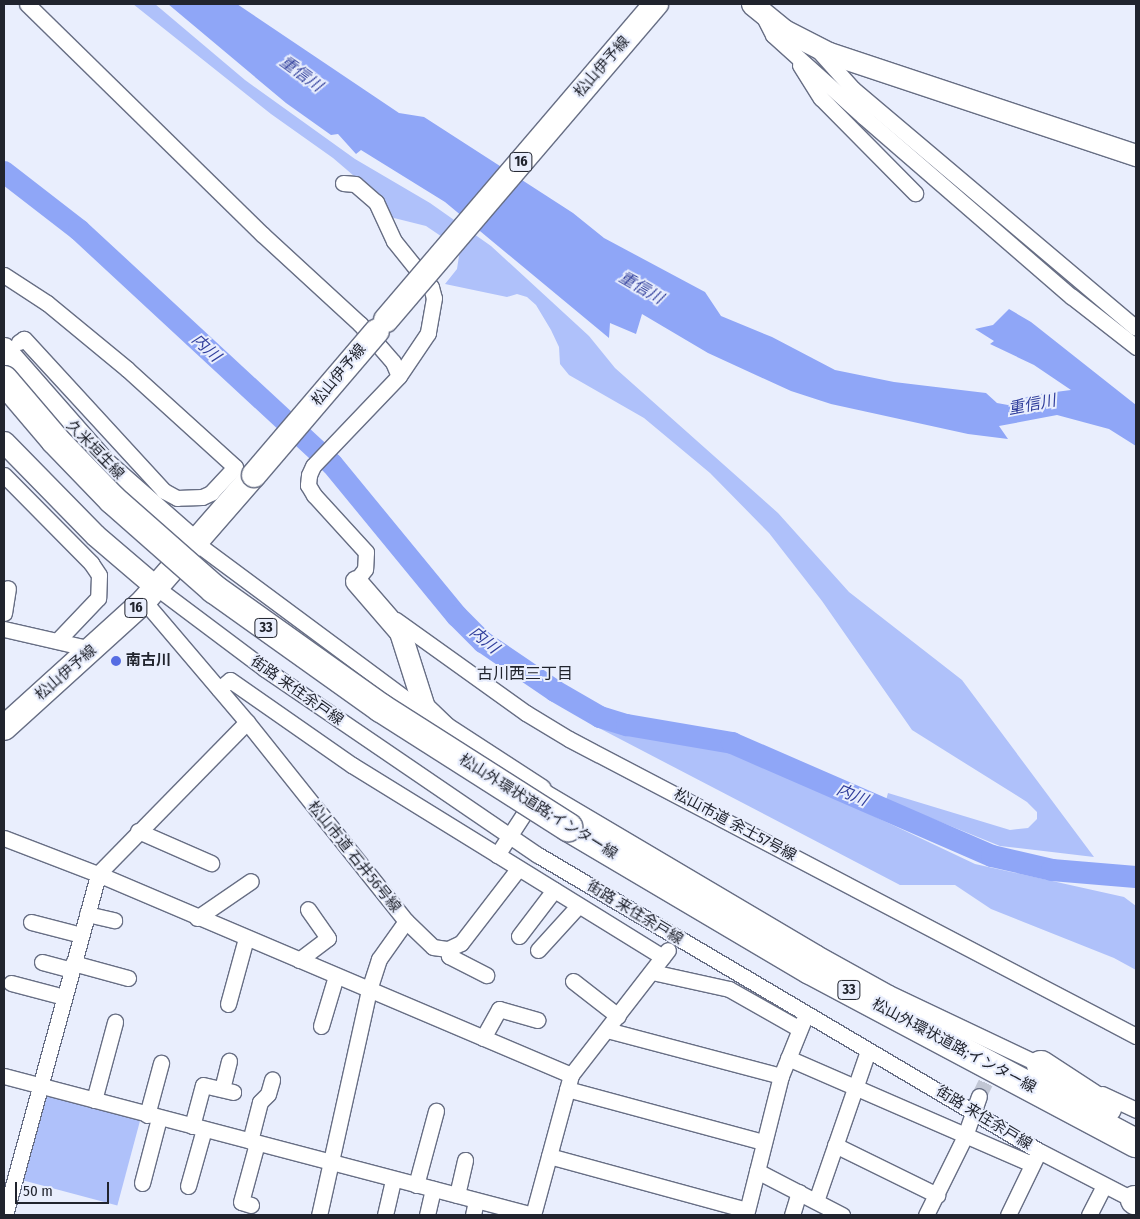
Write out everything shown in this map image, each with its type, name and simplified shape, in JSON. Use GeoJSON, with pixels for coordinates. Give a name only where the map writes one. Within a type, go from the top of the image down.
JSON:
{"type":"FeatureCollection","features":[{"type":"Feature","properties":{"kind":"highway","name":"松山外環状道路;インター線"},"geometry":{"type":"LineString","coordinates":[[4,380],[55,440],[113,500],[214,589],[381,708],[568,827],[810,970],[1136,1143]]}},
{"type":"Feature","properties":{"kind":"highway"},"geometry":{"type":"LineString","coordinates":[[1041,1065],[1136,1126]]}},
{"type":"Feature","properties":{"kind":"main road","name":"松山伊予線"},"geometry":{"type":"LineString","coordinates":[[4,728],[151,594],[656,4]]}},
{"type":"Feature","properties":{"kind":"street"},"geometry":{"type":"LineString","coordinates":[[27,4],[262,234],[360,324],[393,362],[399,376]]}},
{"type":"Feature","properties":{"kind":"street"},"geometry":{"type":"LineString","coordinates":[[756,7],[784,30],[1071,296],[1136,347]]}},
{"type":"Feature","properties":{"kind":"street"},"geometry":{"type":"LineString","coordinates":[[807,53],[1136,155]]}},
{"type":"Feature","properties":{"kind":"street"},"geometry":{"type":"LineString","coordinates":[[807,53],[801,70],[821,98],[916,193]]}},
{"type":"Feature","properties":{"kind":"street"},"geometry":{"type":"LineString","coordinates":[[807,53],[853,89],[1136,328]]}},
{"type":"Feature","properties":{"kind":"street"},"geometry":{"type":"LineString","coordinates":[[343,182],[355,184],[376,202],[394,241],[431,287],[434,298],[428,333],[399,376],[313,466],[309,475],[308,485],[314,495],[366,552],[365,569],[356,582]]}},
{"type":"Feature","properties":{"kind":"street"},"geometry":{"type":"LineString","coordinates":[[4,275],[47,303],[127,369],[235,467],[211,493],[202,497],[177,498],[164,491],[24,339],[11,345]]}},
{"type":"Feature","properties":{"kind":"street","name":"久米垣生線"},"geometry":{"type":"LineString","coordinates":[[11,345],[106,464],[196,543]]}},
{"type":"Feature","properties":{"kind":"street"},"geometry":{"type":"LineString","coordinates":[[4,442],[151,594]]}},
{"type":"Feature","properties":{"kind":"street"},"geometry":{"type":"LineString","coordinates":[[4,475],[91,563],[99,575],[98,598],[57,641]]}},
{"type":"Feature","properties":{"kind":"street"},"geometry":{"type":"LineString","coordinates":[[196,543],[446,728],[540,789],[817,954],[1000,1053],[1041,1065],[1136,1110]]}},
{"type":"Feature","properties":{"kind":"street","name":"松山市道 余土57号線"},"geometry":{"type":"LineString","coordinates":[[356,582],[381,608],[526,714],[569,739],[1136,1036]]}},
{"type":"Feature","properties":{"kind":"street"},"geometry":{"type":"LineString","coordinates":[[4,613],[8,588]]}},
{"type":"Feature","properties":{"kind":"street","name":"松山市道 石井56号線"},"geometry":{"type":"LineString","coordinates":[[151,594],[219,689],[406,921],[379,959],[369,990],[319,1215]]}},
{"type":"Feature","properties":{"kind":"street","name":"街路 来住余戸線"},"geometry":{"type":"LineString","coordinates":[[151,594],[510,836],[677,939],[868,1051],[975,1103],[1035,1158],[1136,1201]]}},
{"type":"Feature","properties":{"kind":"street"},"geometry":{"type":"LineString","coordinates":[[381,608],[400,632],[424,707],[446,728]]}},
{"type":"Feature","properties":{"kind":"street"},"geometry":{"type":"LineString","coordinates":[[4,629],[91,650]]}},
{"type":"Feature","properties":{"kind":"street"},"geometry":{"type":"LineString","coordinates":[[219,689],[230,680],[352,765],[663,957]]}},
{"type":"Feature","properties":{"kind":"street"},"geometry":{"type":"LineString","coordinates":[[5,1215],[98,874],[138,831],[247,722]]}},
{"type":"Feature","properties":{"kind":"street"},"geometry":{"type":"LineString","coordinates":[[497,855],[540,789]]}},
{"type":"Feature","properties":{"kind":"street"},"geometry":{"type":"LineString","coordinates":[[138,831],[211,863]]}},
{"type":"Feature","properties":{"kind":"street"},"geometry":{"type":"LineString","coordinates":[[4,838],[98,874],[197,918],[483,1038],[569,1082],[764,1142]]}},
{"type":"Feature","properties":{"kind":"street"},"geometry":{"type":"LineString","coordinates":[[406,921],[432,947],[448,949],[461,943],[518,869]]}},
{"type":"Feature","properties":{"kind":"street"},"geometry":{"type":"LineString","coordinates":[[197,918],[251,880]]}},
{"type":"Feature","properties":{"kind":"street"},"geometry":{"type":"LineString","coordinates":[[518,935],[554,890]]}},
{"type":"Feature","properties":{"kind":"street"},"geometry":{"type":"LineString","coordinates":[[538,950],[578,906]]}},
{"type":"Feature","properties":{"kind":"street"},"geometry":{"type":"LineString","coordinates":[[299,960],[328,938],[308,909]]}},
{"type":"Feature","properties":{"kind":"street"},"geometry":{"type":"LineString","coordinates":[[87,914],[114,920]]}},
{"type":"Feature","properties":{"kind":"street"},"geometry":{"type":"LineString","coordinates":[[31,922],[81,935]]}},
{"type":"Feature","properties":{"kind":"street"},"geometry":{"type":"LineString","coordinates":[[228,1004],[246,938]]}},
{"type":"Feature","properties":{"kind":"street"},"geometry":{"type":"LineString","coordinates":[[4,1076],[457,1195],[474,1208],[533,1215],[569,1082],[677,939]]}},
{"type":"Feature","properties":{"kind":"street"},"geometry":{"type":"LineString","coordinates":[[448,949],[449,956],[486,975]]}},
{"type":"Feature","properties":{"kind":"street"},"geometry":{"type":"LineString","coordinates":[[42,962],[73,966],[128,978]]}},
{"type":"Feature","properties":{"kind":"street"},"geometry":{"type":"LineString","coordinates":[[652,972],[729,990],[798,1028]]}},
{"type":"Feature","properties":{"kind":"street"},"geometry":{"type":"LineString","coordinates":[[321,1026],[336,976]]}},
{"type":"Feature","properties":{"kind":"street"},"geometry":{"type":"LineString","coordinates":[[574,981],[618,1016]]}},
{"type":"Feature","properties":{"kind":"street"},"geometry":{"type":"LineString","coordinates":[[11,983],[64,997]]}},
{"type":"Feature","properties":{"kind":"street"},"geometry":{"type":"LineString","coordinates":[[483,1038],[499,1009],[537,1020]]}},
{"type":"Feature","properties":{"kind":"street"},"geometry":{"type":"LineString","coordinates":[[549,1156],[747,1212],[781,1076],[798,1028],[806,1014]]}},
{"type":"Feature","properties":{"kind":"street"},"geometry":{"type":"LineString","coordinates":[[94,1100],[115,1022]]}},
{"type":"Feature","properties":{"kind":"street"},"geometry":{"type":"LineString","coordinates":[[607,1030],[781,1076]]}},
{"type":"Feature","properties":{"kind":"street"},"geometry":{"type":"LineString","coordinates":[[816,1202],[854,1087],[868,1051]]}},
{"type":"Feature","properties":{"kind":"street"},"geometry":{"type":"LineString","coordinates":[[788,1058],[965,1136],[1035,1158],[1008,1215]]}},
{"type":"Feature","properties":{"kind":"street"},"geometry":{"type":"LineString","coordinates":[[188,1186],[203,1085],[227,1090],[230,1061]]}},
{"type":"Feature","properties":{"kind":"street"},"geometry":{"type":"LineString","coordinates":[[142,1183],[161,1063]]}},
{"type":"Feature","properties":{"kind":"street"},"geometry":{"type":"LineString","coordinates":[[251,1205],[242,1202],[260,1102],[268,1094],[272,1080]]}},
{"type":"Feature","properties":{"kind":"street"},"geometry":{"type":"LineString","coordinates":[[926,1215],[965,1136],[975,1103]]}},
{"type":"Feature","properties":{"kind":"street"},"geometry":{"type":"LineString","coordinates":[[416,1184],[436,1111]]}},
{"type":"Feature","properties":{"kind":"street"},"geometry":{"type":"LineString","coordinates":[[835,1145],[937,1195]]}},
{"type":"Feature","properties":{"kind":"street"},"geometry":{"type":"LineString","coordinates":[[457,1195],[466,1160]]}},
{"type":"Feature","properties":{"kind":"street"},"geometry":{"type":"LineString","coordinates":[[757,1171],[842,1215]]}},
{"type":"Feature","properties":{"kind":"street"},"geometry":{"type":"LineString","coordinates":[[384,1215],[394,1179]]}},
{"type":"Feature","properties":{"kind":"street"},"geometry":{"type":"LineString","coordinates":[[1089,1215],[1104,1186]]}},
{"type":"Feature","properties":{"kind":"street"},"geometry":{"type":"LineString","coordinates":[[427,1215],[433,1189]]}},
{"type":"Feature","properties":{"kind":"street"},"geometry":{"type":"LineString","coordinates":[[792,1215],[799,1192]]}},
{"type":"Feature","properties":{"kind":"shaded area"},"geometry":{"type":"Polygon","coordinates":[[[133,4],[155,4],[245,80],[355,159],[430,203],[491,246],[589,336],[615,368],[778,513],[849,592],[962,680],[1094,857],[1000,846],[886,800],[888,793],[1010,830],[1028,828],[1037,819],[1037,812],[1027,802],[912,730],[822,601],[769,533],[710,473],[644,418],[569,375],[560,364],[559,347],[536,305],[527,297],[517,294],[507,297],[445,284],[457,269],[460,249],[426,226],[390,217],[381,199],[333,158],[271,114],[133,4]]]}},
{"type":"Feature","properties":{"kind":"shaded area"},"geometry":{"type":"Polygon","coordinates":[[[597,727],[699,747],[732,749],[975,864],[1124,897],[1136,906],[1136,970],[1114,958],[991,909],[955,885],[900,885],[597,727]]]}},
{"type":"Feature","properties":{"kind":"shaded area"},"geometry":{"type":"Polygon","coordinates":[[[45,1093],[141,1119],[117,1206],[22,1180],[45,1093]]]}},
{"type":"Feature","properties":{"kind":"water","name":"重信川"},"geometry":{"type":"Polygon","coordinates":[[[168,4],[237,4],[399,113],[424,117],[573,213],[604,238],[705,292],[721,316],[772,337],[835,370],[894,382],[986,393],[997,403],[1008,405],[1032,395],[1071,390],[1034,365],[990,344],[994,341],[975,329],[993,325],[1009,309],[1031,322],[1136,405],[1136,446],[1109,429],[1057,415],[999,426],[1008,439],[968,434],[831,404],[791,391],[708,353],[642,314],[636,334],[610,323],[609,338],[445,202],[361,150],[356,154],[338,134],[331,135],[286,103],[168,4]]]}},
{"type":"Feature","properties":{"kind":"waterway","name":"内川"},"geometry":{"type":"LineString","coordinates":[[4,172],[79,230],[332,464],[457,616],[483,642],[555,691],[600,717],[627,725],[732,743],[992,856],[1052,870],[1136,877]]}},
{"type":"Feature","properties":{"kind":"tunnel"},"geometry":{"type":"LineString","coordinates":[[979,1096],[995,1063]]}},
{"type":"Feature","properties":{"kind":"place","name":"南古川"},"geometry":{"type":"Point","coordinates":[116,661]}},
{"type":"Feature","properties":{"kind":"district","name":"古川西三丁目"},"geometry":{"type":"Point","coordinates":[525,674]}}]}
